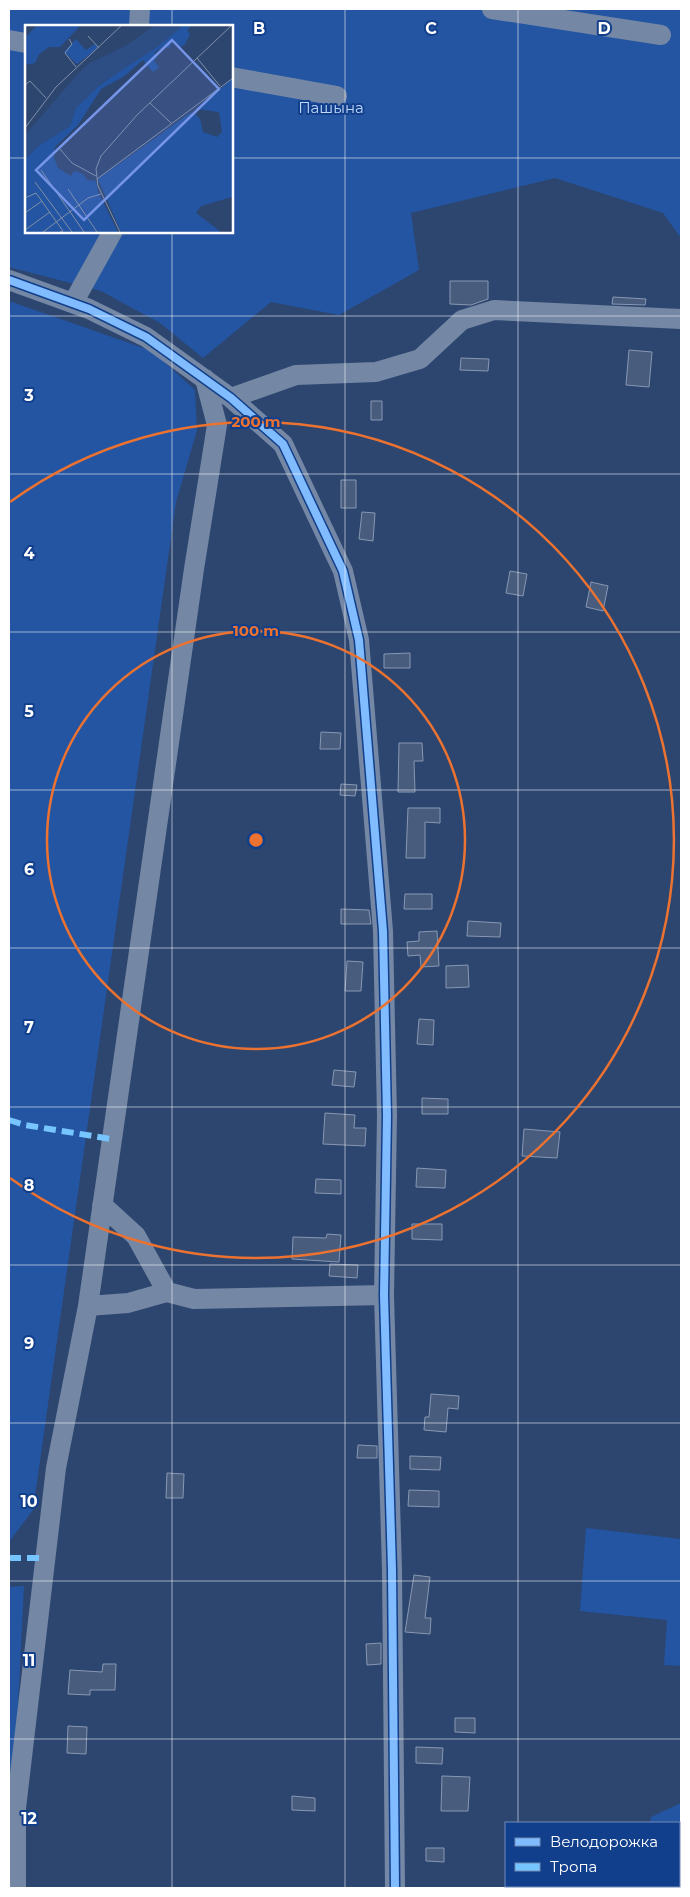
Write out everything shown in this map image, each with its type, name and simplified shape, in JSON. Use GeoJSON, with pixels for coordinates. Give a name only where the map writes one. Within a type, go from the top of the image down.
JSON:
{"type":"FeatureCollection","features":[{"type":"Feature","properties":{"kind":"street"},"geometry":{"type":"LineString","coordinates":[[139,25],[140,9]]}},
{"type":"Feature","properties":{"kind":"street"},"geometry":{"type":"LineString","coordinates":[[492,9],[661,36]]}},
{"type":"Feature","properties":{"kind":"street"},"geometry":{"type":"LineString","coordinates":[[9,40],[25,43]]}},
{"type":"Feature","properties":{"kind":"street"},"geometry":{"type":"LineString","coordinates":[[232,77],[337,96]]}},
{"type":"Feature","properties":{"kind":"street"},"geometry":{"type":"LineString","coordinates":[[73,303],[112,232]]}},
{"type":"Feature","properties":{"kind":"street"},"geometry":{"type":"LineString","coordinates":[[9,280],[73,303],[146,337],[231,398],[283,444],[343,571],[359,640],[383,930],[387,1116],[384,1296],[392,1570],[395,1888]]}},
{"type":"Feature","properties":{"kind":"street"},"geometry":{"type":"LineString","coordinates":[[231,398],[296,375],[376,372],[420,359],[462,320],[494,310],[681,319]]}},
{"type":"Feature","properties":{"kind":"street"},"geometry":{"type":"LineString","coordinates":[[16,1888],[16,1808],[56,1468],[88,1306],[193,579],[218,425],[205,379]]}},
{"type":"Feature","properties":{"kind":"street"},"geometry":{"type":"LineString","coordinates":[[102,1205],[136,1236],[167,1292]]}},
{"type":"Feature","properties":{"kind":"street"},"geometry":{"type":"LineString","coordinates":[[88,1306],[128,1303],[167,1292],[194,1299],[384,1296]]}},
{"type":"Feature","properties":{"kind":"green space","name":"Пашына"},"geometry":{"type":"Polygon","coordinates":[[[9,9],[681,9],[681,238],[663,213],[555,178],[411,213],[419,270],[339,315],[271,302],[203,358],[160,323],[101,291],[9,267],[9,9]]]}},
{"type":"Feature","properties":{"kind":"green space"},"geometry":{"type":"Polygon","coordinates":[[[9,301],[152,351],[195,390],[197,430],[176,502],[33,1510],[9,1542],[9,301]]]}},
{"type":"Feature","properties":{"kind":"green space"},"geometry":{"type":"Polygon","coordinates":[[[586,1528],[681,1539],[681,1666],[664,1665],[667,1620],[580,1611],[586,1528]]]}},
{"type":"Feature","properties":{"kind":"green space"},"geometry":{"type":"Polygon","coordinates":[[[24,1586],[9,1888],[9,1587],[24,1586]]]}},
{"type":"Feature","properties":{"kind":"green space"},"geometry":{"type":"Polygon","coordinates":[[[681,1803],[681,1855],[680,1822],[650,1822],[651,1817],[681,1803]]]}},
{"type":"Feature","properties":{"kind":"building"},"geometry":{"type":"Polygon","coordinates":[[[450,281],[488,281],[488,299],[471,305],[450,304],[450,281]]]}},
{"type":"Feature","properties":{"kind":"building"},"geometry":{"type":"Polygon","coordinates":[[[613,297],[646,299],[645,305],[612,304],[613,297]]]}},
{"type":"Feature","properties":{"kind":"building"},"geometry":{"type":"Polygon","coordinates":[[[629,350],[652,352],[649,387],[626,385],[629,350]]]}},
{"type":"Feature","properties":{"kind":"building"},"geometry":{"type":"Polygon","coordinates":[[[461,358],[489,359],[488,371],[460,370],[461,358]]]}},
{"type":"Feature","properties":{"kind":"building"},"geometry":{"type":"Polygon","coordinates":[[[371,401],[382,401],[382,420],[371,420],[371,401]]]}},
{"type":"Feature","properties":{"kind":"building"},"geometry":{"type":"Polygon","coordinates":[[[341,480],[356,480],[356,508],[341,508],[341,480]]]}},
{"type":"Feature","properties":{"kind":"building"},"geometry":{"type":"Polygon","coordinates":[[[362,512],[375,513],[373,541],[359,539],[362,512]]]}},
{"type":"Feature","properties":{"kind":"building"},"geometry":{"type":"Polygon","coordinates":[[[510,571],[527,574],[523,596],[506,593],[510,571]]]}},
{"type":"Feature","properties":{"kind":"building"},"geometry":{"type":"Polygon","coordinates":[[[591,582],[608,586],[603,611],[586,607],[591,582]]]}},
{"type":"Feature","properties":{"kind":"building"},"geometry":{"type":"Polygon","coordinates":[[[410,653],[410,668],[384,668],[384,654],[410,653]]]}},
{"type":"Feature","properties":{"kind":"building"},"geometry":{"type":"Polygon","coordinates":[[[321,732],[341,733],[340,749],[320,749],[321,732]]]}},
{"type":"Feature","properties":{"kind":"building"},"geometry":{"type":"Polygon","coordinates":[[[399,743],[422,743],[423,761],[414,761],[415,792],[398,792],[399,743]]]}},
{"type":"Feature","properties":{"kind":"building"},"geometry":{"type":"Polygon","coordinates":[[[341,784],[357,785],[355,796],[340,795],[341,784]]]}},
{"type":"Feature","properties":{"kind":"building"},"geometry":{"type":"Polygon","coordinates":[[[408,808],[440,808],[440,823],[425,822],[425,858],[406,858],[408,808]]]}},
{"type":"Feature","properties":{"kind":"building"},"geometry":{"type":"Polygon","coordinates":[[[405,894],[432,894],[432,909],[404,909],[405,894]]]}},
{"type":"Feature","properties":{"kind":"building"},"geometry":{"type":"Polygon","coordinates":[[[341,909],[369,910],[371,924],[341,924],[341,909]]]}},
{"type":"Feature","properties":{"kind":"building"},"geometry":{"type":"Polygon","coordinates":[[[468,921],[501,923],[500,937],[467,936],[468,921]]]}},
{"type":"Feature","properties":{"kind":"building"},"geometry":{"type":"Polygon","coordinates":[[[437,931],[439,966],[421,967],[420,955],[408,956],[407,942],[419,941],[419,932],[437,931]]]}},
{"type":"Feature","properties":{"kind":"building"},"geometry":{"type":"Polygon","coordinates":[[[347,961],[363,962],[361,991],[345,991],[347,961]]]}},
{"type":"Feature","properties":{"kind":"building"},"geometry":{"type":"Polygon","coordinates":[[[468,965],[469,987],[446,988],[446,966],[468,965]]]}},
{"type":"Feature","properties":{"kind":"building"},"geometry":{"type":"Polygon","coordinates":[[[419,1019],[434,1020],[433,1045],[417,1044],[419,1019]]]}},
{"type":"Feature","properties":{"kind":"building"},"geometry":{"type":"Polygon","coordinates":[[[334,1070],[356,1072],[354,1087],[332,1085],[334,1070]]]}},
{"type":"Feature","properties":{"kind":"building"},"geometry":{"type":"Polygon","coordinates":[[[422,1098],[448,1099],[448,1114],[422,1114],[422,1098]]]}},
{"type":"Feature","properties":{"kind":"building"},"geometry":{"type":"Polygon","coordinates":[[[325,1113],[355,1115],[354,1128],[366,1128],[365,1146],[323,1144],[325,1113]]]}},
{"type":"Feature","properties":{"kind":"building"},"geometry":{"type":"Polygon","coordinates":[[[524,1129],[560,1132],[557,1158],[522,1156],[524,1129]]]}},
{"type":"Feature","properties":{"kind":"building"},"geometry":{"type":"Polygon","coordinates":[[[417,1168],[446,1170],[445,1188],[416,1187],[417,1168]]]}},
{"type":"Feature","properties":{"kind":"building"},"geometry":{"type":"Polygon","coordinates":[[[316,1179],[341,1180],[341,1194],[315,1193],[316,1179]]]}},
{"type":"Feature","properties":{"kind":"building"},"geometry":{"type":"Polygon","coordinates":[[[412,1224],[442,1224],[442,1240],[412,1239],[412,1224]]]}},
{"type":"Feature","properties":{"kind":"building"},"geometry":{"type":"Polygon","coordinates":[[[327,1234],[341,1235],[339,1262],[292,1259],[293,1237],[326,1238],[327,1234]]]}},
{"type":"Feature","properties":{"kind":"building"},"geometry":{"type":"Polygon","coordinates":[[[330,1264],[358,1265],[357,1278],[329,1276],[330,1264]]]}},
{"type":"Feature","properties":{"kind":"building"},"geometry":{"type":"Polygon","coordinates":[[[431,1394],[459,1396],[458,1409],[448,1408],[446,1432],[424,1430],[425,1417],[429,1417],[431,1394]]]}},
{"type":"Feature","properties":{"kind":"building"},"geometry":{"type":"Polygon","coordinates":[[[358,1445],[377,1446],[377,1458],[357,1458],[358,1445]]]}},
{"type":"Feature","properties":{"kind":"building"},"geometry":{"type":"Polygon","coordinates":[[[410,1456],[441,1457],[440,1470],[410,1469],[410,1456]]]}},
{"type":"Feature","properties":{"kind":"building"},"geometry":{"type":"Polygon","coordinates":[[[167,1473],[184,1474],[183,1498],[166,1498],[167,1473]]]}},
{"type":"Feature","properties":{"kind":"building"},"geometry":{"type":"Polygon","coordinates":[[[409,1490],[439,1491],[439,1507],[408,1506],[409,1490]]]}},
{"type":"Feature","properties":{"kind":"building"},"geometry":{"type":"Polygon","coordinates":[[[414,1575],[430,1577],[425,1618],[431,1618],[430,1634],[405,1632],[414,1575]]]}},
{"type":"Feature","properties":{"kind":"building"},"geometry":{"type":"Polygon","coordinates":[[[381,1643],[381,1664],[367,1665],[366,1644],[381,1643]]]}},
{"type":"Feature","properties":{"kind":"building"},"geometry":{"type":"Polygon","coordinates":[[[103,1664],[116,1664],[115,1690],[90,1690],[90,1695],[68,1694],[70,1670],[102,1672],[103,1664]]]}},
{"type":"Feature","properties":{"kind":"building"},"geometry":{"type":"Polygon","coordinates":[[[455,1718],[475,1718],[475,1733],[455,1732],[455,1718]]]}},
{"type":"Feature","properties":{"kind":"building"},"geometry":{"type":"Polygon","coordinates":[[[68,1726],[87,1727],[86,1754],[67,1753],[68,1726]]]}},
{"type":"Feature","properties":{"kind":"building"},"geometry":{"type":"Polygon","coordinates":[[[416,1747],[443,1748],[442,1764],[416,1763],[416,1747]]]}},
{"type":"Feature","properties":{"kind":"building"},"geometry":{"type":"Polygon","coordinates":[[[442,1776],[470,1777],[468,1811],[441,1811],[442,1776]]]}},
{"type":"Feature","properties":{"kind":"building"},"geometry":{"type":"Polygon","coordinates":[[[292,1796],[315,1798],[315,1811],[292,1810],[292,1796]]]}},
{"type":"Feature","properties":{"kind":"building"},"geometry":{"type":"Polygon","coordinates":[[[426,1848],[444,1848],[444,1862],[426,1861],[426,1848]]]}},
{"type":"Feature","properties":{"kind":"marked path"},"geometry":{"type":"LineString","coordinates":[[9,1120],[25,1125],[111,1139]]}},
{"type":"Feature","properties":{"kind":"marked path"},"geometry":{"type":"LineString","coordinates":[[9,1558],[44,1558]]}},
{"type":"Feature","properties":{"kind":"cycle path"},"geometry":{"type":"LineString","coordinates":[[9,280],[89,309],[146,337],[231,398],[283,444],[343,571],[359,640],[383,931],[387,1116],[384,1295],[392,1570],[395,1888]]}}]}
